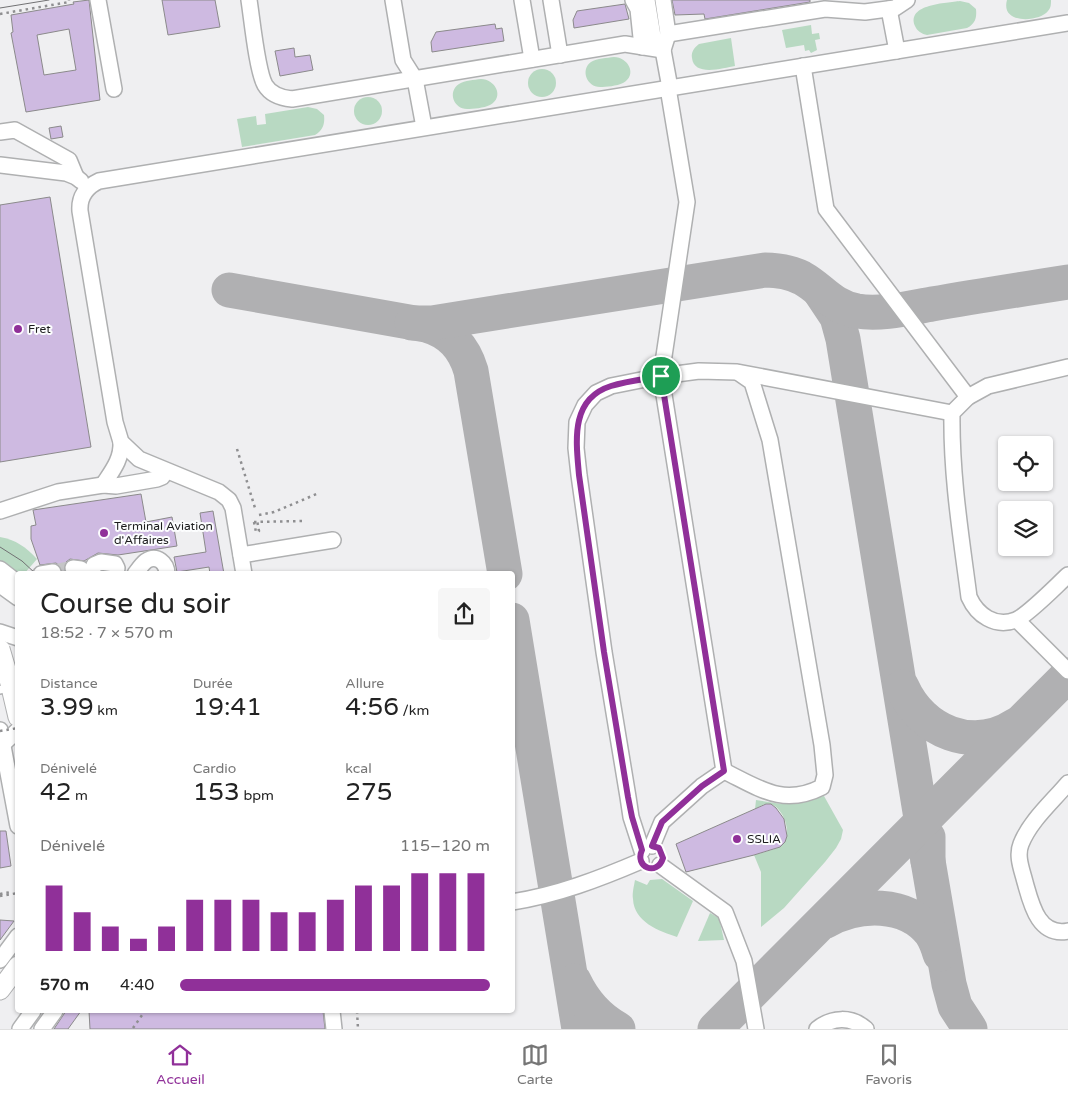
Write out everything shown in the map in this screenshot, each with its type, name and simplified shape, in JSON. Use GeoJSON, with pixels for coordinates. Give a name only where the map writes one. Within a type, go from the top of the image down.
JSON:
{"type":"FeatureCollection","features":[{"type":"Feature","properties":{"kind":"main road"},"geometry":{"type":"LineString","coordinates":[[0,649],[15,703]]}},
{"type":"Feature","properties":{"kind":"main road"},"geometry":{"type":"LineString","coordinates":[[0,990],[15,970]]}},
{"type":"Feature","properties":{"kind":"lane"},"geometry":{"type":"LineString","coordinates":[[98,0],[114,89]]}},
{"type":"Feature","properties":{"kind":"lane"},"geometry":{"type":"LineString","coordinates":[[249,0],[261,76],[268,89],[279,97],[292,99],[625,44],[663,50]]}},
{"type":"Feature","properties":{"kind":"lane"},"geometry":{"type":"LineString","coordinates":[[393,0],[403,60],[415,78],[424,127]]}},
{"type":"Feature","properties":{"kind":"lane"},"geometry":{"type":"LineString","coordinates":[[522,0],[532,59]]}},
{"type":"Feature","properties":{"kind":"lane"},"geometry":{"type":"LineString","coordinates":[[551,0],[560,55]]}},
{"type":"Feature","properties":{"kind":"lane"},"geometry":{"type":"LineString","coordinates":[[633,0],[638,9],[642,47]]}},
{"type":"Feature","properties":{"kind":"lane"},"geometry":{"type":"LineString","coordinates":[[647,0],[653,36],[663,50]]}},
{"type":"Feature","properties":{"kind":"lane"},"geometry":{"type":"LineString","coordinates":[[662,0],[668,34],[663,50],[687,202],[661,376],[724,771]]}},
{"type":"Feature","properties":{"kind":"lane"},"geometry":{"type":"LineString","coordinates":[[668,34],[824,9],[865,12],[889,9],[895,8],[908,0]]}},
{"type":"Feature","properties":{"kind":"lane"},"geometry":{"type":"LineString","coordinates":[[889,9],[897,50]]}},
{"type":"Feature","properties":{"kind":"lane"},"geometry":{"type":"LineString","coordinates":[[103,485],[118,461],[121,442],[115,422],[80,211],[80,199],[88,188],[99,181],[1068,23]]}},
{"type":"Feature","properties":{"kind":"lane"},"geometry":{"type":"LineString","coordinates":[[803,66],[826,209],[968,397]]}},
{"type":"Feature","properties":{"kind":"lane"},"geometry":{"type":"LineString","coordinates":[[0,132],[15,130],[68,160],[76,177]]}},
{"type":"Feature","properties":{"kind":"lane"},"geometry":{"type":"LineString","coordinates":[[0,165],[63,172],[76,177],[88,188]]}},
{"type":"Feature","properties":{"kind":"lane"},"geometry":{"type":"LineString","coordinates":[[1068,366],[988,386],[968,397],[952,413],[955,490],[969,597],[978,612],[985,617],[1000,622],[1017,620],[1068,575]]}},
{"type":"Feature","properties":{"kind":"lane"},"geometry":{"type":"LineString","coordinates":[[756,1029],[744,961],[725,912],[660,865],[653,869],[646,867],[645,853],[632,817],[604,652],[579,475],[576,448],[577,422],[585,405],[596,393],[611,386],[700,370],[737,372],[952,413]]}},
{"type":"Feature","properties":{"kind":"lane"},"geometry":{"type":"LineString","coordinates":[[724,771],[763,790],[782,796],[809,794],[822,787],[825,775],[821,736],[770,440],[752,382],[737,372]]}},
{"type":"Feature","properties":{"kind":"lane"},"geometry":{"type":"LineString","coordinates":[[121,442],[138,459],[219,492],[229,500],[233,508],[244,571]]}},
{"type":"Feature","properties":{"kind":"lane"},"geometry":{"type":"LineString","coordinates":[[0,511],[58,492],[103,485],[116,486],[158,479],[166,471]]}},
{"type":"Feature","properties":{"kind":"lane"},"geometry":{"type":"LineString","coordinates":[[241,555],[333,540]]}},
{"type":"Feature","properties":{"kind":"lane"},"geometry":{"type":"LineString","coordinates":[[138,571],[147,560],[155,558],[159,559],[166,566],[167,571]]}},
{"type":"Feature","properties":{"kind":"lane"},"geometry":{"type":"LineString","coordinates":[[92,571],[94,565],[101,562],[115,564],[116,571]]}},
{"type":"Feature","properties":{"kind":"lane"},"geometry":{"type":"LineString","coordinates":[[0,569],[15,581]]}},
{"type":"Feature","properties":{"kind":"lane"},"geometry":{"type":"LineString","coordinates":[[0,584],[15,596]]}},
{"type":"Feature","properties":{"kind":"lane"},"geometry":{"type":"LineString","coordinates":[[1017,620],[1068,671]]}},
{"type":"Feature","properties":{"kind":"lane"},"geometry":{"type":"LineString","coordinates":[[0,632],[15,636]]}},
{"type":"Feature","properties":{"kind":"lane"},"geometry":{"type":"LineString","coordinates":[[0,686],[15,674]]}},
{"type":"Feature","properties":{"kind":"lane"},"geometry":{"type":"LineString","coordinates":[[14,784],[12,760],[1,735],[15,730]]}},
{"type":"Feature","properties":{"kind":"lane"},"geometry":{"type":"LineString","coordinates":[[515,902],[532,899],[579,886],[645,853],[662,822],[702,786],[724,771]]}},
{"type":"Feature","properties":{"kind":"lane"},"geometry":{"type":"LineString","coordinates":[[1068,783],[1033,824],[1023,840],[1019,851],[1020,862],[1034,913],[1047,927],[1058,931],[1068,931]]}},
{"type":"Feature","properties":{"kind":"lane"},"geometry":{"type":"LineString","coordinates":[[0,960],[15,940]]}},
{"type":"Feature","properties":{"kind":"lane"},"geometry":{"type":"LineString","coordinates":[[20,1029],[32,1013]]}},
{"type":"Feature","properties":{"kind":"lane"},"geometry":{"type":"LineString","coordinates":[[42,1029],[54,1013]]}},
{"type":"Feature","properties":{"kind":"lane"},"geometry":{"type":"LineString","coordinates":[[332,1013],[334,1029]]}},
{"type":"Feature","properties":{"kind":"lane"},"geometry":{"type":"LineString","coordinates":[[818,1029],[831,1021],[842,1019],[857,1023],[866,1029]]}},
{"type":"Feature","properties":{"kind":"path"},"geometry":{"type":"LineString","coordinates":[[0,14],[70,2],[69,0]]}},
{"type":"Feature","properties":{"kind":"path"},"geometry":{"type":"LineString","coordinates":[[237,448],[254,508]]}},
{"type":"Feature","properties":{"kind":"path"},"geometry":{"type":"LineString","coordinates":[[259,515],[274,512],[319,493]]}},
{"type":"Feature","properties":{"kind":"path"},"geometry":{"type":"LineString","coordinates":[[257,520],[258,526],[259,531],[256,532],[254,522],[256,522],[263,522],[295,522],[304,521]]}},
{"type":"Feature","properties":{"kind":"path"},"geometry":{"type":"LineString","coordinates":[[1,735],[15,730]]}},
{"type":"Feature","properties":{"kind":"path"},"geometry":{"type":"LineString","coordinates":[[0,895],[15,892]]}},
{"type":"Feature","properties":{"kind":"path"},"geometry":{"type":"LineString","coordinates":[[133,1028],[144,1013]]}},
{"type":"Feature","properties":{"kind":"path"},"geometry":{"type":"LineString","coordinates":[[356,1013],[358,1029]]}},
{"type":"Feature","properties":{"kind":"green space"},"geometry":{"type":"Polygon","coordinates":[[[1007,0],[1051,0],[1051,4],[1049,10],[1044,15],[1022,19],[1009,14],[1006,8],[1007,0]]]}},
{"type":"Feature","properties":{"kind":"green space"},"geometry":{"type":"Polygon","coordinates":[[[960,1],[969,3],[976,9],[975,20],[972,25],[967,28],[927,35],[916,28],[914,19],[916,13],[922,9],[938,4],[960,1]]]}},
{"type":"Feature","properties":{"kind":"green space"},"geometry":{"type":"Polygon","coordinates":[[[811,25],[812,34],[819,33],[820,39],[815,40],[817,50],[811,53],[809,50],[805,51],[804,45],[786,48],[782,30],[811,25]]]}},
{"type":"Feature","properties":{"kind":"green space"},"geometry":{"type":"Polygon","coordinates":[[[731,38],[735,66],[710,70],[698,68],[694,64],[692,54],[699,44],[731,38]]]}},
{"type":"Feature","properties":{"kind":"green space"},"geometry":{"type":"Polygon","coordinates":[[[614,57],[623,60],[629,67],[630,76],[623,83],[600,87],[595,86],[586,78],[586,69],[591,62],[602,58],[614,57]]]}},
{"type":"Feature","properties":{"kind":"green space"},"geometry":{"type":"Polygon","coordinates":[[[542,69],[552,73],[556,83],[552,93],[542,97],[532,93],[528,83],[532,73],[542,69]]]}},
{"type":"Feature","properties":{"kind":"green space"},"geometry":{"type":"Polygon","coordinates":[[[481,79],[494,85],[497,98],[494,102],[488,106],[478,108],[467,109],[459,106],[454,100],[453,91],[455,87],[470,80],[481,79]]]}},
{"type":"Feature","properties":{"kind":"green space"},"geometry":{"type":"Polygon","coordinates":[[[368,97],[378,101],[382,111],[378,121],[368,125],[358,121],[354,111],[358,101],[368,97]]]}},
{"type":"Feature","properties":{"kind":"green space"},"geometry":{"type":"Polygon","coordinates":[[[308,107],[317,109],[324,115],[323,126],[315,135],[242,147],[237,119],[256,116],[257,125],[266,124],[265,114],[308,107]]]}},
{"type":"Feature","properties":{"kind":"green space"},"geometry":{"type":"Polygon","coordinates":[[[0,537],[20,545],[37,559],[27,571],[15,572],[0,562],[0,537]]]}},
{"type":"Feature","properties":{"kind":"green space"},"geometry":{"type":"Polygon","coordinates":[[[824,796],[843,830],[841,839],[825,862],[784,908],[761,927],[761,872],[754,855],[783,844],[786,839],[787,827],[782,815],[775,806],[768,804],[755,809],[756,800],[781,804],[824,796]]]}},
{"type":"Feature","properties":{"kind":"green space"},"geometry":{"type":"Polygon","coordinates":[[[662,879],[693,901],[677,937],[655,928],[643,920],[634,907],[635,880],[647,885],[650,880],[662,879]]]}},
{"type":"Feature","properties":{"kind":"green space"},"geometry":{"type":"Polygon","coordinates":[[[710,913],[719,918],[724,940],[698,941],[710,913]]]}},
{"type":"Feature","properties":{"kind":"building"},"geometry":{"type":"Polygon","coordinates":[[[89,0],[100,100],[26,112],[11,33],[13,32],[11,15],[74,4],[73,2],[89,0]],[[69,29],[37,35],[44,75],[76,70],[69,29]]]}},
{"type":"Feature","properties":{"kind":"building"},"geometry":{"type":"Polygon","coordinates":[[[162,0],[215,0],[220,27],[168,35],[162,0]]]}},
{"type":"Feature","properties":{"kind":"building"},"geometry":{"type":"Polygon","coordinates":[[[672,0],[810,0],[810,2],[705,19],[704,14],[675,15],[672,0]]]}},
{"type":"Feature","properties":{"kind":"building"},"geometry":{"type":"Polygon","coordinates":[[[625,4],[629,19],[574,28],[573,20],[577,11],[625,4]]]}},
{"type":"Feature","properties":{"kind":"building"},"geometry":{"type":"Polygon","coordinates":[[[495,24],[496,29],[502,28],[504,41],[432,52],[431,42],[436,32],[495,24]]]}},
{"type":"Feature","properties":{"kind":"building"},"geometry":{"type":"Polygon","coordinates":[[[294,48],[295,57],[310,55],[313,70],[280,76],[275,51],[294,48]]]}},
{"type":"Feature","properties":{"kind":"building"},"geometry":{"type":"Polygon","coordinates":[[[61,126],[63,137],[51,139],[49,128],[61,126]]]}},
{"type":"Feature","properties":{"kind":"building"},"geometry":{"type":"Polygon","coordinates":[[[50,197],[91,447],[0,462],[0,205],[50,197]]]}},
{"type":"Feature","properties":{"kind":"building","name":"Terminal Aviation d'Affaires"},"geometry":{"type":"Polygon","coordinates":[[[141,494],[146,522],[172,517],[177,546],[118,555],[98,553],[84,561],[70,559],[64,566],[65,571],[61,571],[60,566],[56,563],[40,565],[31,539],[31,526],[36,525],[33,510],[141,494]]]}},
{"type":"Feature","properties":{"kind":"building"},"geometry":{"type":"Polygon","coordinates":[[[213,511],[223,571],[210,571],[209,567],[177,571],[174,557],[206,552],[200,513],[213,511]]]}},
{"type":"Feature","properties":{"kind":"building","name":"SSLIA"},"geometry":{"type":"Polygon","coordinates":[[[766,804],[771,804],[776,808],[784,819],[787,836],[785,842],[780,847],[686,872],[676,844],[766,804]]]}},
{"type":"Feature","properties":{"kind":"building"},"geometry":{"type":"Polygon","coordinates":[[[0,831],[6,831],[11,866],[0,868],[0,831]]]}},
{"type":"Feature","properties":{"kind":"building"},"geometry":{"type":"Polygon","coordinates":[[[0,920],[14,921],[0,940],[0,920]]]}},
{"type":"Feature","properties":{"kind":"building"},"geometry":{"type":"Polygon","coordinates":[[[65,1013],[80,1013],[68,1029],[54,1029],[65,1013]]]}},
{"type":"Feature","properties":{"kind":"building"},"geometry":{"type":"Polygon","coordinates":[[[89,1013],[323,1013],[325,1029],[90,1029],[89,1013]]]}},
{"type":"Feature","properties":{"kind":"taxiway"},"geometry":{"type":"LineString","coordinates":[[412,323],[432,323],[765,270],[775,270],[802,278],[840,305],[848,309],[866,312],[895,310],[1068,282]]}},
{"type":"Feature","properties":{"kind":"taxiway"},"geometry":{"type":"LineString","coordinates":[[229,290],[426,325],[449,336],[455,342],[468,362],[471,371],[504,571]]}},
{"type":"Feature","properties":{"kind":"taxiway"},"geometry":{"type":"LineString","coordinates":[[821,293],[837,317],[843,339],[928,861]]}},
{"type":"Feature","properties":{"kind":"taxiway"},"geometry":{"type":"LineString","coordinates":[[515,638],[579,1029]]}},
{"type":"Feature","properties":{"kind":"taxiway"},"geometry":{"type":"LineString","coordinates":[[715,1029],[1068,675]]}},
{"type":"Feature","properties":{"kind":"taxiway"},"geometry":{"type":"LineString","coordinates":[[902,687],[911,703],[922,716],[950,733],[966,737],[983,737],[1000,733],[1016,725]]}},
{"type":"Feature","properties":{"kind":"taxiway"},"geometry":{"type":"LineString","coordinates":[[928,837],[928,861],[949,984],[955,1006],[970,1029]]}},
{"type":"Feature","properties":{"kind":"taxiway"},"geometry":{"type":"LineString","coordinates":[[826,921],[839,915],[867,908],[895,910],[909,915],[921,923],[931,933],[940,954]]}},
{"type":"Feature","properties":{"kind":"taxiway"},"geometry":{"type":"LineString","coordinates":[[574,981],[592,1009],[618,1029]]}},
{"type":"Feature","properties":{"kind":"tunnel"},"geometry":{"type":"LineString","coordinates":[[58,571],[73,568]]}},
{"type":"Feature","properties":{"kind":"tram line"},"geometry":{"type":"LineString","coordinates":[[0,8],[49,0]]}},
{"type":"Feature","properties":{"kind":"tram line"},"geometry":{"type":"LineString","coordinates":[[0,547],[22,561],[33,571]]}},
{"type":"Feature","properties":{"kind":"place","name":"Fret"},"geometry":{"type":"Point","coordinates":[18,329]}},
{"type":"Feature","properties":{"kind":"place","name":"Terminal Aviation d'Affaires"},"geometry":{"type":"Point","coordinates":[104,533]}},
{"type":"Feature","properties":{"kind":"place","name":"SSLIA"},"geometry":{"type":"Point","coordinates":[737,839]}},
{"type":"Feature","properties":{"kind":"route"},"geometry":{"type":"LineString","coordinates":[[661,376],[724,771],[702,786],[662,822],[652,846],[662,851],[662,862],[657,868],[650,869],[643,865],[641,861],[640,854],[642,850],[632,817],[604,652],[576,448],[577,422],[585,405],[596,393],[611,386],[661,376]]}}]}
